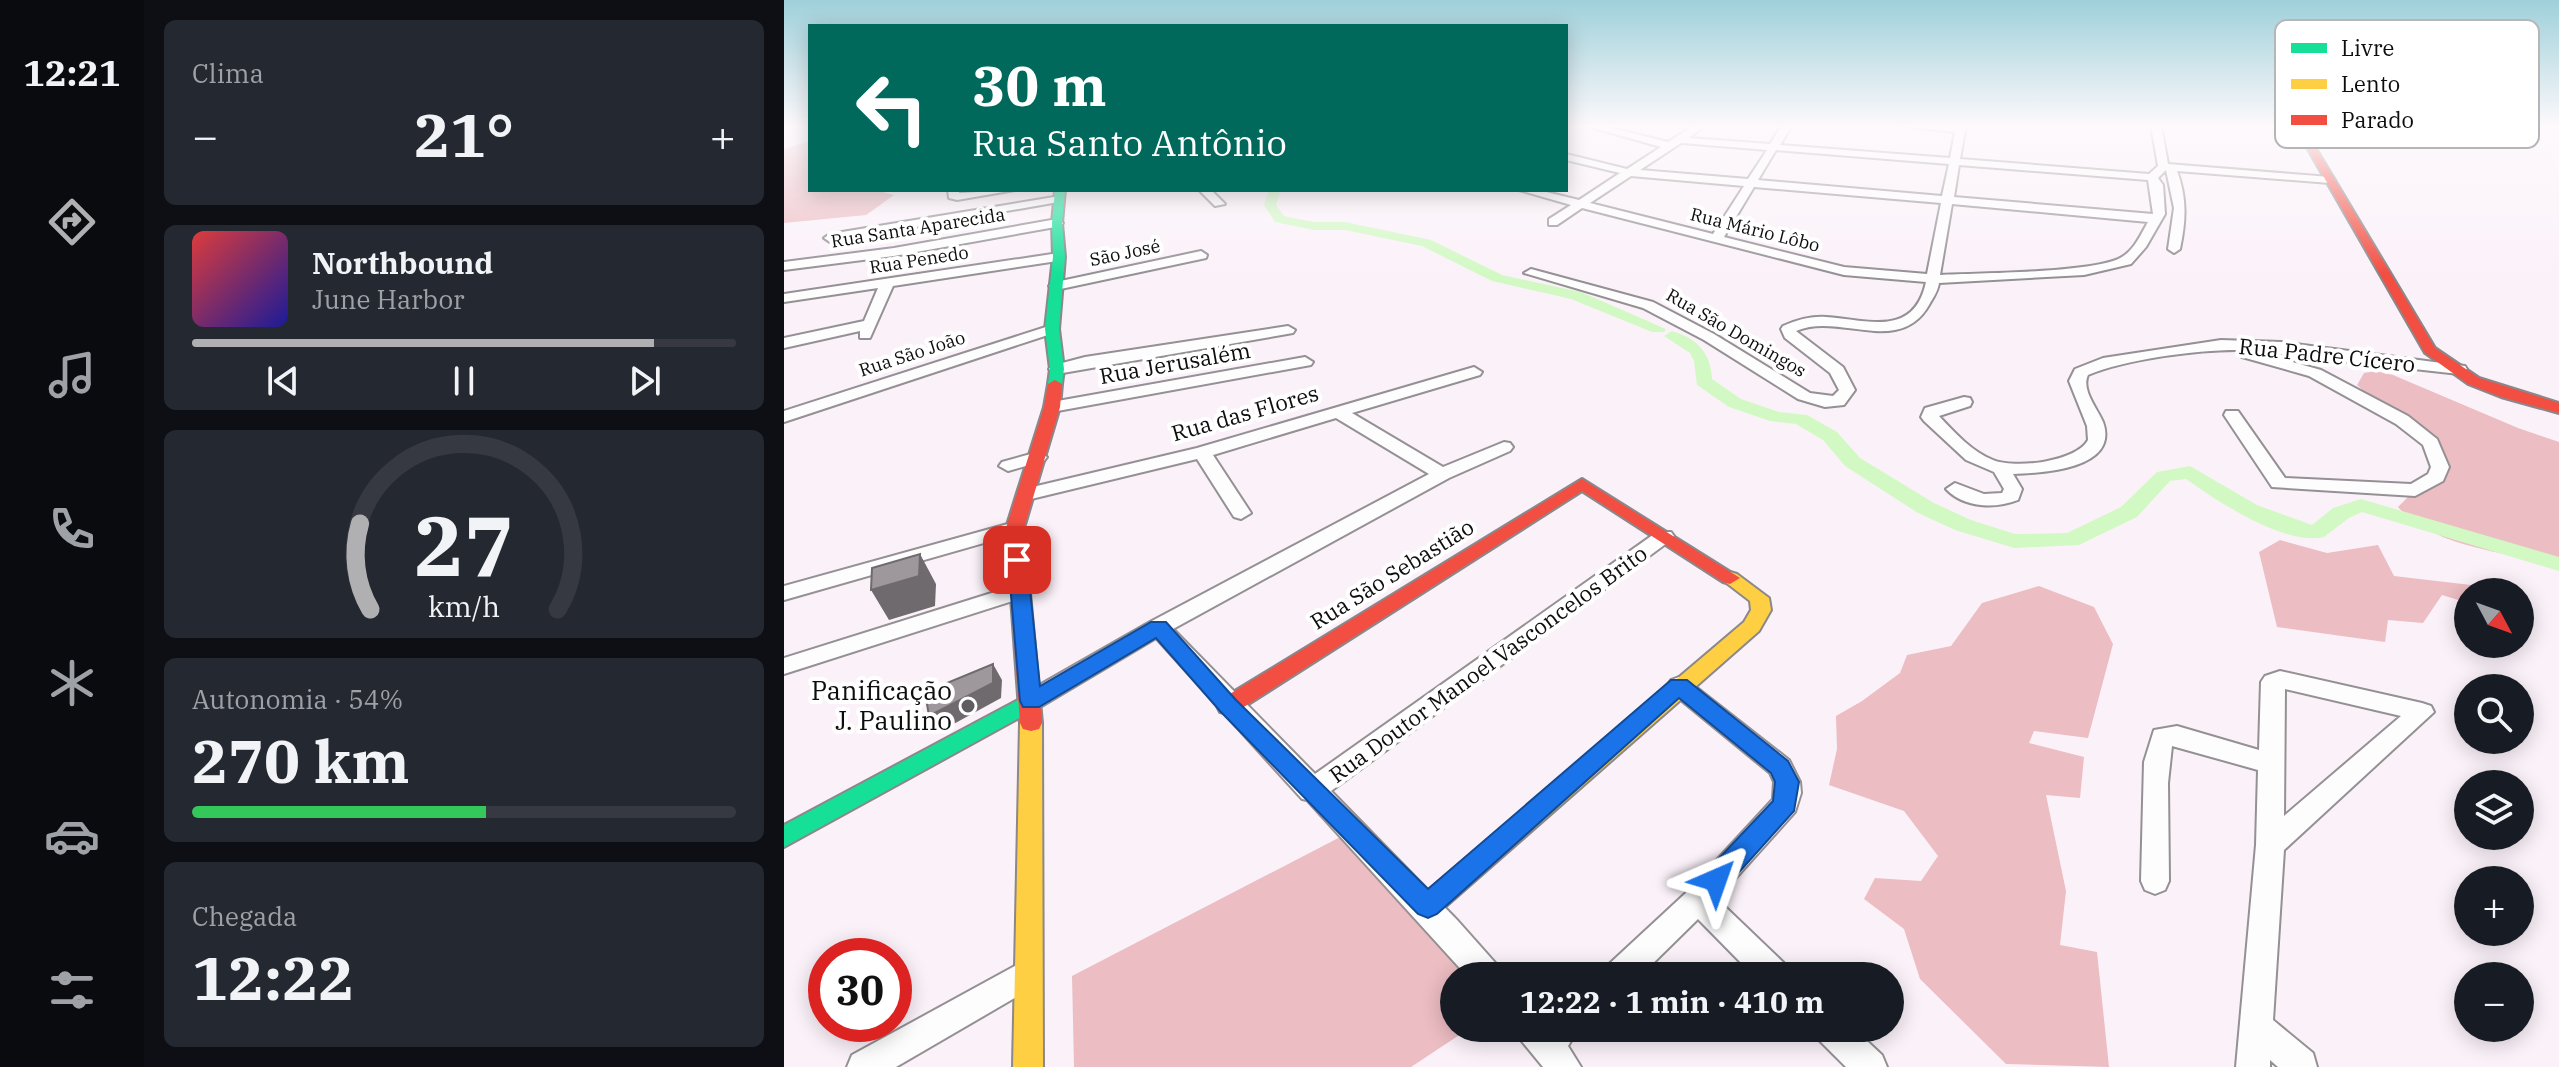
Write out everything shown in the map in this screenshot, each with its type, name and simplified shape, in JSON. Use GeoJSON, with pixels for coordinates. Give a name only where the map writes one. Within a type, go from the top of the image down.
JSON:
{"type":"FeatureCollection","features":[{"type":"Feature","properties":{"kind":"street"},"geometry":{"type":"LineString","coordinates":[[1553,222],[1624,175]]}},
{"type":"Feature","properties":{"kind":"street"},"geometry":{"type":"LineString","coordinates":[[1662,175],[2157,219],[2157,185],[2152,177]]}},
{"type":"Feature","properties":{"kind":"street"},"geometry":{"type":"LineString","coordinates":[[1716,239],[1755,175]]}},
{"type":"Feature","properties":{"kind":"street"},"geometry":{"type":"LineString","coordinates":[[1933,279],[1952,175]]}},
{"type":"Feature","properties":{"kind":"street"},"geometry":{"type":"LineString","coordinates":[[2123,175],[2155,175]]}},
{"type":"Feature","properties":{"kind":"street"},"geometry":{"type":"LineString","coordinates":[[2170,175],[2179,192],[2182,211],[2174,249]]}},
{"type":"Feature","properties":{"kind":"street"},"geometry":{"type":"LineString","coordinates":[[2264,175],[2330,180]]}},
{"type":"Feature","properties":{"kind":"street"},"geometry":{"type":"LineString","coordinates":[[2327,175],[2430,350],[2445,368],[2495,391],[2559,408]]}},
{"type":"Feature","properties":{"kind":"street"},"geometry":{"type":"LineString","coordinates":[[953,192],[952,195],[957,197],[994,192]]}},
{"type":"Feature","properties":{"kind":"street"},"geometry":{"type":"LineString","coordinates":[[1207,192],[1219,204]]}},
{"type":"Feature","properties":{"kind":"street","name":"Rua Mário Lôbo"},"geometry":{"type":"LineString","coordinates":[[1533,192],[1844,271],[1933,279],[2027,275],[2117,265],[2140,247],[2157,219]]}},
{"type":"Feature","properties":{"kind":"street"},"geometry":{"type":"LineString","coordinates":[[830,238],[1060,195],[1057,223],[1059,257],[1052,329],[1057,369],[1052,407],[1015,528],[1031,701],[1026,975],[1028,1067]]}},
{"type":"Feature","properties":{"kind":"street","name":"Rua Santa Aparecida"},"geometry":{"type":"LineString","coordinates":[[784,266],[894,252],[1057,223]]}},
{"type":"Feature","properties":{"kind":"street","name":"São José"},"geometry":{"type":"LineString","coordinates":[[1056,286],[1201,255]]}},
{"type":"Feature","properties":{"kind":"street","name":"Rua Penedo"},"geometry":{"type":"LineString","coordinates":[[784,298],[1059,257]]}},
{"type":"Feature","properties":{"kind":"street","name":"Rua São Domingos"},"geometry":{"type":"LineString","coordinates":[[1531,273],[1648,305],[1709,337],[1804,396],[1832,403],[1845,394],[1843,377],[1790,335],[1788,329],[1812,322],[1884,328],[1908,324],[1923,310],[1933,279]]}},
{"type":"Feature","properties":{"kind":"street"},"geometry":{"type":"LineString","coordinates":[[784,343],[866,332],[887,284]]}},
{"type":"Feature","properties":{"kind":"street","name":"Rua São João"},"geometry":{"type":"LineString","coordinates":[[784,417],[1052,329]]}},
{"type":"Feature","properties":{"kind":"street"},"geometry":{"type":"LineString","coordinates":[[1057,369],[1288,330]]}},
{"type":"Feature","properties":{"kind":"street"},"geometry":{"type":"LineString","coordinates":[[2204,346],[2265,358],[2315,373],[2422,434],[2431,443],[2440,467],[2436,477],[2415,490],[2279,483],[2232,415]]}},
{"type":"Feature","properties":{"kind":"street","name":"Rua Padre Cícero"},"geometry":{"type":"LineString","coordinates":[[2001,469],[2028,469],[2076,459],[2090,452],[2096,445],[2097,435],[2077,381],[2081,372],[2089,367],[2204,346],[2281,347],[2468,369]]}},
{"type":"Feature","properties":{"kind":"street"},"geometry":{"type":"LineString","coordinates":[[2430,350],[2468,369],[2559,398]]}},
{"type":"Feature","properties":{"kind":"street","name":"Rua Jerusalém"},"geometry":{"type":"LineString","coordinates":[[1052,407],[1305,362]]}},
{"type":"Feature","properties":{"kind":"street","name":"Rua das Flores"},"geometry":{"type":"LineString","coordinates":[[1027,494],[1202,452],[1474,372]]}},
{"type":"Feature","properties":{"kind":"street"},"geometry":{"type":"LineString","coordinates":[[1955,489],[1981,500],[2002,500],[2011,496],[2013,489],[2001,469],[1983,462],[1930,417],[1931,412],[1964,402]]}},
{"type":"Feature","properties":{"kind":"street"},"geometry":{"type":"LineString","coordinates":[[1336,411],[1442,474]]}},
{"type":"Feature","properties":{"kind":"street"},"geometry":{"type":"LineString","coordinates":[[784,837],[903,774],[1158,627],[1442,474],[1504,447]]}},
{"type":"Feature","properties":{"kind":"street"},"geometry":{"type":"LineString","coordinates":[[1202,452],[1241,513]]}},
{"type":"Feature","properties":{"kind":"street"},"geometry":{"type":"LineString","coordinates":[[1008,466],[1038,457]]}},
{"type":"Feature","properties":{"kind":"street","name":"Rua São Sebastião"},"geometry":{"type":"LineString","coordinates":[[1228,706],[1582,484],[1664,536]]}},
{"type":"Feature","properties":{"kind":"street"},"geometry":{"type":"LineString","coordinates":[[784,593],[1015,528]]}},
{"type":"Feature","properties":{"kind":"street"},"geometry":{"type":"LineString","coordinates":[[1428,906],[1759,618],[1761,601],[1756,594],[1664,536]]}},
{"type":"Feature","properties":{"kind":"street","name":"Rua Doutor Manoel Vasconcelos Brito"},"geometry":{"type":"LineString","coordinates":[[1311,791],[1664,536]]}},
{"type":"Feature","properties":{"kind":"street"},"geometry":{"type":"LineString","coordinates":[[784,666],[1020,591]]}},
{"type":"Feature","properties":{"kind":"street"},"geometry":{"type":"LineString","coordinates":[[1158,627],[1228,706],[1428,906],[1475,962]]}},
{"type":"Feature","properties":{"kind":"street"},"geometry":{"type":"LineString","coordinates":[[2253,1067],[2270,845],[2273,682],[2422,712],[2270,845]]}},
{"type":"Feature","properties":{"kind":"street"},"geometry":{"type":"LineString","coordinates":[[1633,962],[1698,900],[1785,804],[1787,782],[1780,767],[1679,686]]}},
{"type":"Feature","properties":{"kind":"street"},"geometry":{"type":"LineString","coordinates":[[2155,881],[2159,741],[2169,735],[2177,736],[2271,764]]}},
{"type":"Feature","properties":{"kind":"street"},"geometry":{"type":"LineString","coordinates":[[1698,900],[1762,962]]}},
{"type":"Feature","properties":{"kind":"street"},"geometry":{"type":"LineString","coordinates":[[864,1067],[1026,975]]}},
{"type":"Feature","properties":{"kind":"street"},"geometry":{"type":"LineString","coordinates":[[2254,1025],[2301,1065]]}},
{"type":"Feature","properties":{"kind":"street"},"geometry":{"type":"LineString","coordinates":[[1844,1042],[1870,1067]]}},
{"type":"Feature","properties":{"kind":"shaded area"},"geometry":{"type":"Polygon","coordinates":[[[784,175],[808,175],[808,192],[883,192],[894,195],[866,215],[784,223],[784,175]]]}},
{"type":"Feature","properties":{"kind":"shaded area"},"geometry":{"type":"Polygon","coordinates":[[[2376,371],[2393,375],[2559,442],[2559,563],[2495,552],[2450,540],[2412,520],[2398,507],[2431,474],[2440,459],[2357,385],[2364,373],[2376,371]]]}},
{"type":"Feature","properties":{"kind":"shaded area"},"geometry":{"type":"Polygon","coordinates":[[[2280,540],[2327,553],[2378,545],[2394,576],[2454,583],[2454,599],[2442,595],[2423,623],[2388,620],[2385,642],[2277,627],[2259,552],[2280,540]]]}},
{"type":"Feature","properties":{"kind":"shaded area"},"geometry":{"type":"Polygon","coordinates":[[[2039,586],[2094,607],[2113,644],[2088,738],[2034,731],[2029,743],[2084,757],[2080,798],[2046,795],[2066,891],[2060,945],[2097,952],[2109,1067],[2006,1064],[1920,979],[1904,929],[1864,899],[1875,878],[1921,881],[1938,856],[1904,811],[1829,785],[1837,749],[1836,716],[1900,673],[1907,655],[1951,646],[1982,603],[2039,586]]]}},
{"type":"Feature","properties":{"kind":"shaded area"},"geometry":{"type":"Polygon","coordinates":[[[1346,834],[1460,962],[1440,962],[1440,1042],[1449,1042],[1411,1067],[1074,1067],[1072,976],[1346,834]]]}},
{"type":"Feature","properties":{"kind":"building"},"geometry":{"type":"Polygon","coordinates":[[[920,554],[919,576],[871,590],[872,568],[920,554]]]}},
{"type":"Feature","properties":{"kind":"building"},"geometry":{"type":"Polygon","coordinates":[[[993,664],[993,683],[929,716],[925,692],[993,664]]]}},
{"type":"Feature","properties":{"kind":"waterway"},"geometry":{"type":"LineString","coordinates":[[1274,192],[1270,205],[1280,219],[1314,226],[1345,226],[1426,243],[1497,278],[1576,295],[1658,329]]}},
{"type":"Feature","properties":{"kind":"waterway"},"geometry":{"type":"LineString","coordinates":[[1672,336],[1696,350],[1703,361],[1703,381],[1735,403],[1777,417],[1800,419],[1830,436],[1845,450],[1852,462],[1926,508],[1963,525],[2014,541],[2071,540],[2129,512],[2164,476],[2190,472],[2249,510],[2299,529],[2316,532],[2341,513],[2361,505],[2559,564]]}},
{"type":"Feature","properties":{"kind":"traffic: fast"},"geometry":{"type":"LineString","coordinates":[[1055,384],[1057,369],[1052,329],[1059,257],[1057,223],[1060,192]]}},
{"type":"Feature","properties":{"kind":"traffic: fast"},"geometry":{"type":"LineString","coordinates":[[784,837],[1031,701]]}},
{"type":"Feature","properties":{"kind":"traffic: slow"},"geometry":{"type":"LineString","coordinates":[[1428,906],[1752,626],[1761,610],[1759,598],[1730,578]]}},
{"type":"Feature","properties":{"kind":"traffic: slow"},"geometry":{"type":"LineString","coordinates":[[1028,1067],[1031,723]]}},
{"type":"Feature","properties":{"kind":"traffic: jam"},"geometry":{"type":"LineString","coordinates":[[2327,175],[2430,350],[2458,373],[2474,381],[2506,394],[2559,408]]}},
{"type":"Feature","properties":{"kind":"traffic: jam"},"geometry":{"type":"LineString","coordinates":[[1031,723],[1015,528],[1052,407],[1055,384]]}},
{"type":"Feature","properties":{"kind":"traffic: jam"},"geometry":{"type":"LineString","coordinates":[[1228,706],[1582,484],[1730,578]]}},
{"type":"Feature","properties":{"kind":"place","name":"Panificação J. Paulino"},"geometry":{"type":"Point","coordinates":[968,706]}},
{"type":"Feature","properties":{"kind":"route"},"geometry":{"type":"LineString","coordinates":[[1017,560],[1031,701],[1158,627],[1228,706],[1428,906],[1679,686],[1780,767],[1787,782],[1785,804],[1716,880]]}}]}
